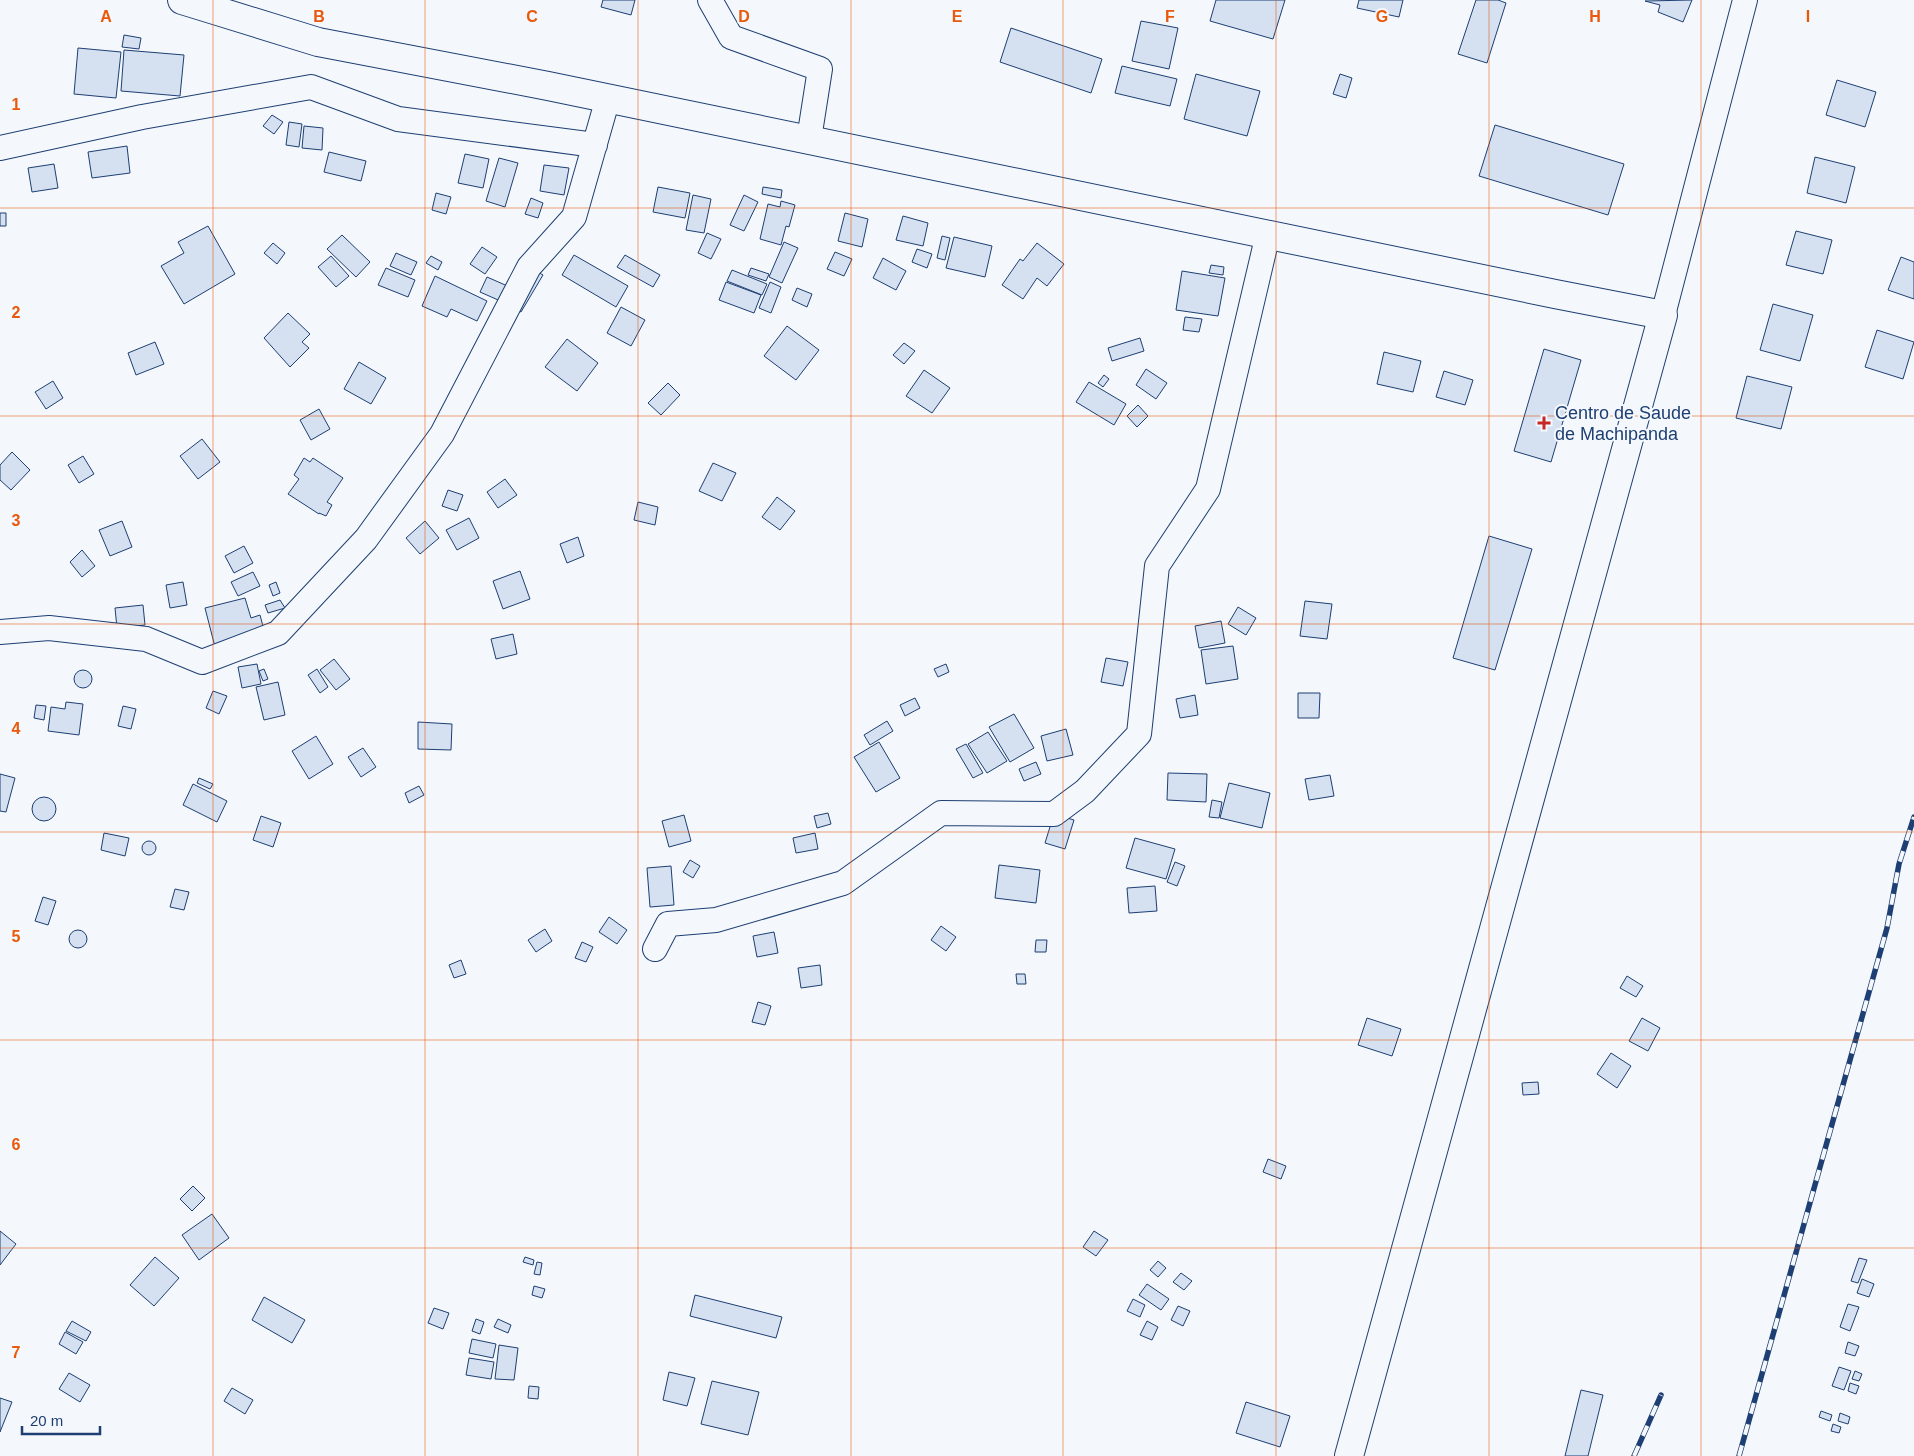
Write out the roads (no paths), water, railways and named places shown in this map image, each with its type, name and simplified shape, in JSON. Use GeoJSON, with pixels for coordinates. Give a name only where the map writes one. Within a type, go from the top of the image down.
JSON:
{"type":"FeatureCollection","features":[{"type":"Feature","properties":{"kind":"street"},"geometry":{"type":"LineString","coordinates":[[182,0],[318,42],[608,98],[1663,315]]}},
{"type":"Feature","properties":{"kind":"street"},"geometry":{"type":"LineString","coordinates":[[710,0],[731,37],[820,69],[809,140]]}},
{"type":"Feature","properties":{"kind":"street"},"geometry":{"type":"LineString","coordinates":[[1350,1456],[1663,315],[1745,0]]}},
{"type":"Feature","properties":{"kind":"street"},"geometry":{"type":"LineString","coordinates":[[0,148],[142,117],[311,87],[398,119],[595,145]]}},
{"type":"Feature","properties":{"kind":"street"},"geometry":{"type":"LineString","coordinates":[[0,632],[49,628],[146,639],[202,662],[278,633],[298,614],[366,539],[442,434],[530,267],[574,217],[608,98]]}},
{"type":"Feature","properties":{"kind":"street"},"geometry":{"type":"LineString","coordinates":[[655,949],[668,924],[716,920],[843,883],[941,813],[1054,814],[1085,791],[1139,734],[1157,566],[1208,489],[1268,234]]}},
{"type":"Feature","properties":{"kind":"railway"},"geometry":{"type":"LineString","coordinates":[[1739,1456],[1887,928],[1899,864],[1914,817]]}},
{"type":"Feature","properties":{"kind":"railway"},"geometry":{"type":"LineString","coordinates":[[1634,1456],[1661,1395]]}},
{"type":"Feature","properties":{"kind":"place","name":"Centro de Saude de Machipanda"},"geometry":{"type":"Point","coordinates":[1544,423]}}]}
